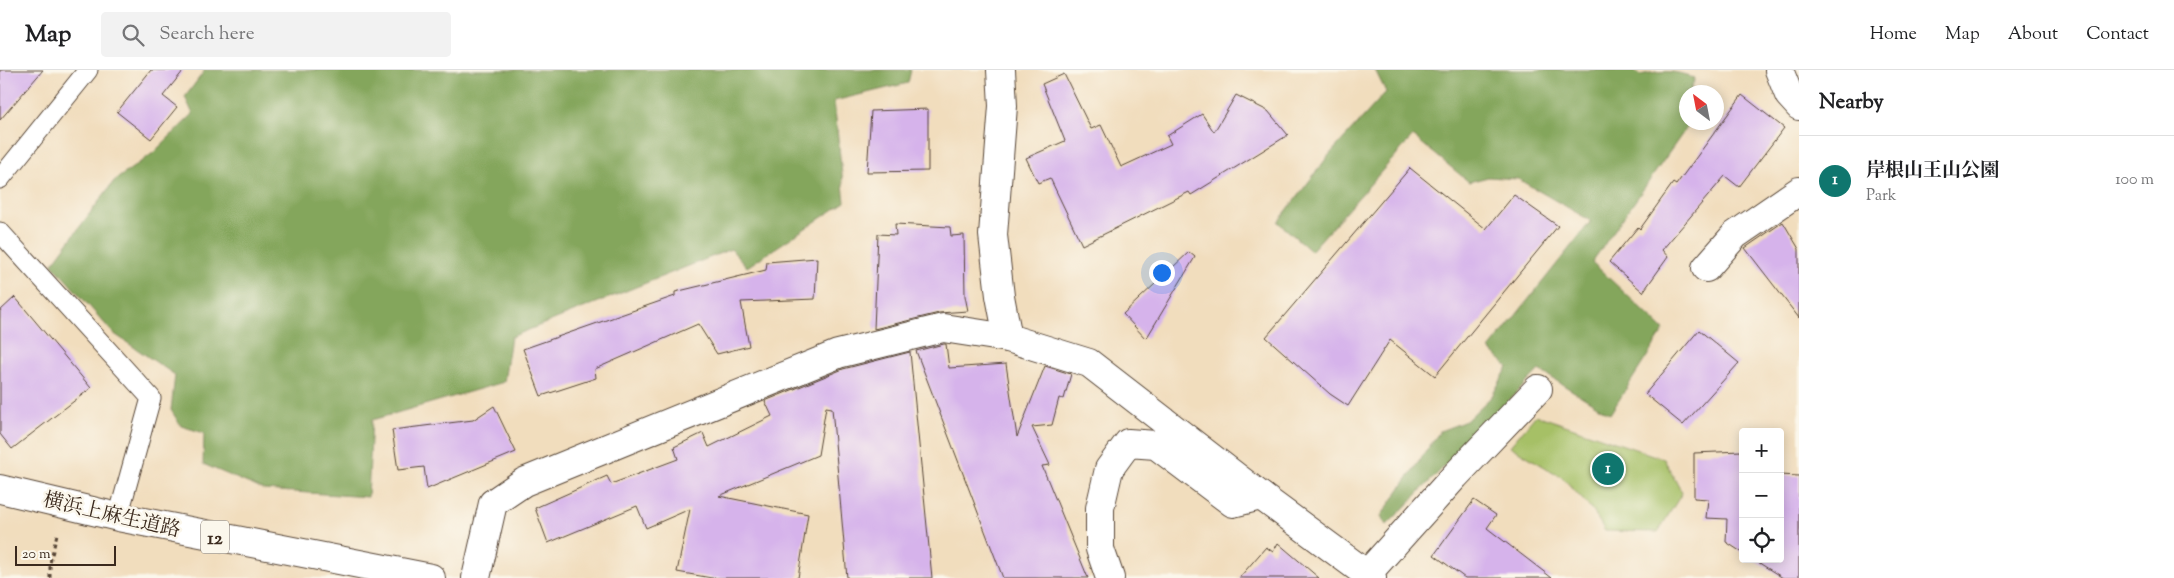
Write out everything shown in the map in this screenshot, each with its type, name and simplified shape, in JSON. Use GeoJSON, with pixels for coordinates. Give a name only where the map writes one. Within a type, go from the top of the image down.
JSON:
{"type":"FeatureCollection","features":[{"type":"Feature","properties":{"kind":"street"},"geometry":{"type":"LineString","coordinates":[[1001,70],[1004,106],[993,235],[1000,296],[1008,338]]}},
{"type":"Feature","properties":{"kind":"street"},"geometry":{"type":"LineString","coordinates":[[1779,70],[1789,95],[1799,106]]}},
{"type":"Feature","properties":{"kind":"street"},"geometry":{"type":"LineString","coordinates":[[1706,268],[1735,235],[1799,191]]}},
{"type":"Feature","properties":{"kind":"street"},"geometry":{"type":"LineString","coordinates":[[476,578],[493,503],[524,482],[838,354],[942,328],[1008,338],[1089,363],[1261,496],[1370,576],[1449,483],[1538,389]]}},
{"type":"Feature","properties":{"kind":"street"},"geometry":{"type":"LineString","coordinates":[[1110,578],[1100,549],[1100,508],[1109,469],[1128,444],[1156,445],[1233,503],[1261,496]]}},
{"type":"Feature","properties":{"kind":"street","name":"横浜上麻生道路"},"geometry":{"type":"LineString","coordinates":[[0,489],[118,517],[431,578]]}},
{"type":"Feature","properties":{"kind":"lane"},"geometry":{"type":"LineString","coordinates":[[0,179],[88,70]]}},
{"type":"Feature","properties":{"kind":"lane"},"geometry":{"type":"LineString","coordinates":[[0,232],[151,398],[118,517]]}},
{"type":"Feature","properties":{"kind":"path"},"geometry":{"type":"LineString","coordinates":[[50,578],[50,564],[64,504]]}},
{"type":"Feature","properties":{"kind":"green space"},"geometry":{"type":"Polygon","coordinates":[[[205,70],[911,70],[908,83],[834,101],[845,202],[747,267],[731,249],[511,337],[504,382],[372,420],[368,497],[264,490],[203,464],[204,433],[181,426],[171,410],[175,375],[113,333],[52,264],[114,181],[153,153],[193,114],[185,97],[205,70]]]}},
{"type":"Feature","properties":{"kind":"green space"},"geometry":{"type":"Polygon","coordinates":[[[1375,70],[1634,70],[1640,75],[1668,72],[1681,73],[1695,78],[1692,85],[1679,85],[1679,130],[1685,130],[1592,262],[1664,330],[1610,414],[1539,370],[1387,525],[1381,516],[1440,431],[1466,421],[1492,396],[1508,367],[1489,349],[1591,221],[1518,179],[1488,177],[1469,182],[1413,136],[1311,251],[1278,222],[1329,155],[1386,92],[1375,70]]]}},
{"type":"Feature","properties":{"kind":"green space"},"geometry":{"type":"Polygon","coordinates":[[[1536,415],[1664,459],[1682,493],[1658,532],[1605,531],[1593,511],[1563,478],[1510,446],[1536,415]]]}},
{"type":"Feature","properties":{"kind":"building"},"geometry":{"type":"Polygon","coordinates":[[[0,70],[43,70],[0,120],[0,70]]]}},
{"type":"Feature","properties":{"kind":"building"},"geometry":{"type":"Polygon","coordinates":[[[151,70],[184,70],[163,96],[177,107],[151,139],[117,112],[151,70]]]}},
{"type":"Feature","properties":{"kind":"building"},"geometry":{"type":"Polygon","coordinates":[[[1064,74],[1091,129],[1101,125],[1121,167],[1171,144],[1167,136],[1202,114],[1214,132],[1236,95],[1268,111],[1288,135],[1191,195],[1189,192],[1082,245],[1050,178],[1038,183],[1026,158],[1065,141],[1042,84],[1064,74]]]}},
{"type":"Feature","properties":{"kind":"building"},"geometry":{"type":"Polygon","coordinates":[[[1742,95],[1784,128],[1739,187],[1725,176],[1662,250],[1668,257],[1643,292],[1609,262],[1638,227],[1640,229],[1673,183],[1676,185],[1716,130],[1724,130],[1724,120],[1742,95]]]}},
{"type":"Feature","properties":{"kind":"building"},"geometry":{"type":"Polygon","coordinates":[[[928,109],[928,171],[867,172],[871,111],[928,109]]]}},
{"type":"Feature","properties":{"kind":"building"},"geometry":{"type":"Polygon","coordinates":[[[1410,168],[1486,229],[1514,195],[1558,226],[1435,376],[1390,340],[1348,406],[1330,394],[1266,337],[1410,168]]]}},
{"type":"Feature","properties":{"kind":"building"},"geometry":{"type":"Polygon","coordinates":[[[1783,222],[1799,249],[1799,318],[1745,248],[1783,222]]]}},
{"type":"Feature","properties":{"kind":"building"},"geometry":{"type":"Polygon","coordinates":[[[895,224],[950,227],[951,236],[964,235],[965,296],[968,311],[939,313],[874,329],[878,234],[896,235],[895,224]]]}},
{"type":"Feature","properties":{"kind":"building"},"geometry":{"type":"Polygon","coordinates":[[[1189,252],[1195,257],[1146,339],[1123,314],[1189,252]]]}},
{"type":"Feature","properties":{"kind":"building"},"geometry":{"type":"Polygon","coordinates":[[[817,258],[815,299],[741,302],[749,346],[717,354],[698,324],[595,369],[596,378],[541,396],[523,349],[675,296],[675,292],[766,270],[767,262],[817,258]]]}},
{"type":"Feature","properties":{"kind":"building"},"geometry":{"type":"Polygon","coordinates":[[[15,297],[91,388],[12,449],[0,434],[0,311],[15,297]]]}},
{"type":"Feature","properties":{"kind":"building"},"geometry":{"type":"Polygon","coordinates":[[[1699,330],[1739,363],[1683,425],[1645,394],[1699,330]]]}},
{"type":"Feature","properties":{"kind":"building"},"geometry":{"type":"Polygon","coordinates":[[[946,344],[949,368],[1006,364],[1017,437],[1045,366],[1071,374],[1064,399],[1059,398],[1052,425],[1032,427],[1050,465],[1042,466],[1088,578],[1003,578],[916,351],[946,344]]]}},
{"type":"Feature","properties":{"kind":"building"},"geometry":{"type":"Polygon","coordinates":[[[910,352],[932,578],[847,578],[832,408],[826,407],[818,455],[719,496],[808,514],[798,578],[712,578],[677,572],[690,509],[646,528],[637,506],[548,543],[535,508],[607,476],[611,484],[678,459],[674,447],[703,433],[709,447],[772,416],[765,401],[843,369],[910,352]]]}},
{"type":"Feature","properties":{"kind":"building"},"geometry":{"type":"Polygon","coordinates":[[[494,406],[516,452],[427,489],[424,467],[398,470],[392,430],[473,420],[494,406]]]}},
{"type":"Feature","properties":{"kind":"building"},"geometry":{"type":"Polygon","coordinates":[[[1739,451],[1739,550],[1726,542],[1727,519],[1706,518],[1708,499],[1694,498],[1694,453],[1739,451]]]}},
{"type":"Feature","properties":{"kind":"building"},"geometry":{"type":"Polygon","coordinates":[[[1784,475],[1799,476],[1799,578],[1783,578],[1759,563],[1784,563],[1784,475]]]}},
{"type":"Feature","properties":{"kind":"building"},"geometry":{"type":"Polygon","coordinates":[[[1474,500],[1496,515],[1487,528],[1552,578],[1465,578],[1434,555],[1474,500]]]}},
{"type":"Feature","properties":{"kind":"building"},"geometry":{"type":"Polygon","coordinates":[[[1278,543],[1319,578],[1239,578],[1266,547],[1273,552],[1278,543]]]}},
{"type":"Feature","properties":{"kind":"place","name":"岸根山王山公園"},"geometry":{"type":"Point","coordinates":[1608,469]}}]}
